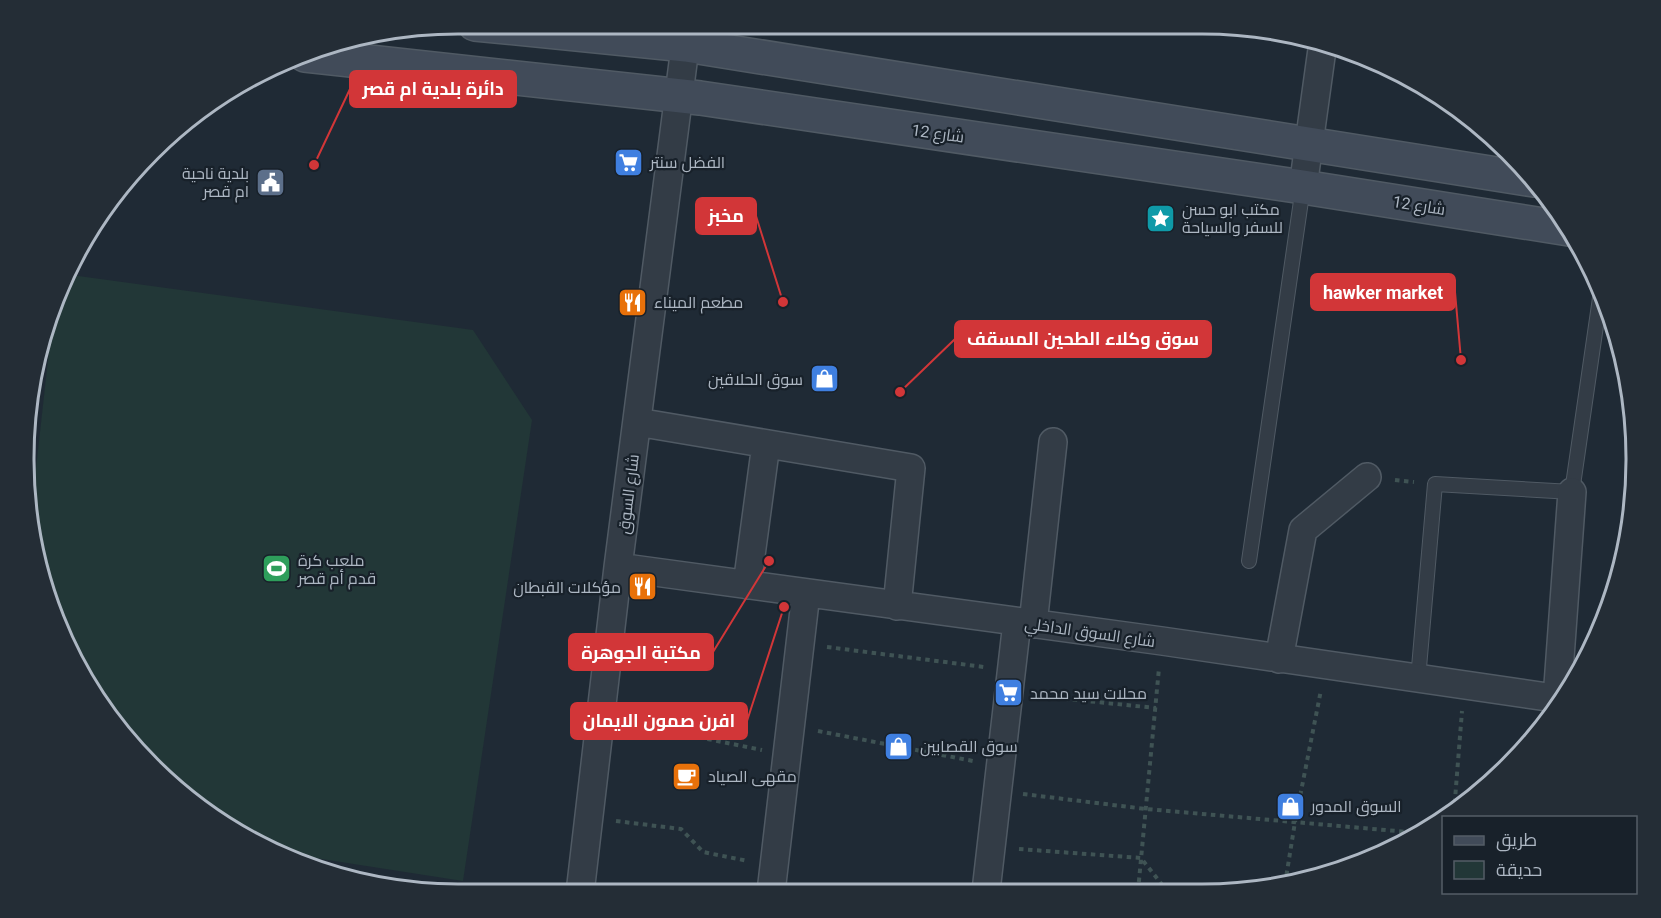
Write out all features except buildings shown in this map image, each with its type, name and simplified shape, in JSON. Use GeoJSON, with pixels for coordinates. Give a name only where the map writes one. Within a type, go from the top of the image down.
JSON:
{"type":"FeatureCollection","features":[{"type":"Feature","properties":{"kind":"street"},"geometry":{"type":"LineString","coordinates":[[668,34],[687,35],[1310,144],[1520,178]]}},
{"type":"Feature","properties":{"kind":"street","name":"شارع السوق"},"geometry":{"type":"LineString","coordinates":[[581,884],[618,567],[687,35]]}},
{"type":"Feature","properties":{"kind":"street"},"geometry":{"type":"LineString","coordinates":[[1303,187],[1322,52]]}},
{"type":"Feature","properties":{"kind":"street","name":"شارع 12"},"geometry":{"type":"LineString","coordinates":[[323,57],[680,96],[1303,187],[1558,227]]}},
{"type":"Feature","properties":{"kind":"street"},"geometry":{"type":"LineString","coordinates":[[637,423],[911,468],[897,606]]}},
{"type":"Feature","properties":{"kind":"street"},"geometry":{"type":"LineString","coordinates":[[987,884],[1010,682],[1025,623],[1053,442]]}},
{"type":"Feature","properties":{"kind":"street"},"geometry":{"type":"LineString","coordinates":[[747,585],[766,444]]}},
{"type":"Feature","properties":{"kind":"street"},"geometry":{"type":"LineString","coordinates":[[1279,659],[1303,530],[1367,477]]}},
{"type":"Feature","properties":{"kind":"street"},"geometry":{"type":"LineString","coordinates":[[1560,687],[1572,492]]}},
{"type":"Feature","properties":{"kind":"street","name":"شارع السوق الداخلي"},"geometry":{"type":"LineString","coordinates":[[618,567],[1162,641],[1553,698]]}},
{"type":"Feature","properties":{"kind":"street"},"geometry":{"type":"LineString","coordinates":[[772,879],[806,593]]}},
{"type":"Feature","properties":{"kind":"lane"},"geometry":{"type":"LineString","coordinates":[[1250,561],[1303,187]]}},
{"type":"Feature","properties":{"kind":"lane"},"geometry":{"type":"LineString","coordinates":[[1418,679],[1435,484],[1572,492],[1598,309]]}},
{"type":"Feature","properties":{"kind":"path"},"geometry":{"type":"LineString","coordinates":[[1367,477],[1435,484]]}},
{"type":"Feature","properties":{"kind":"path"},"geometry":{"type":"LineString","coordinates":[[1139,884],[1162,641]]}},
{"type":"Feature","properties":{"kind":"path"},"geometry":{"type":"LineString","coordinates":[[800,644],[1156,708]]}},
{"type":"Feature","properties":{"kind":"path"},"geometry":{"type":"LineString","coordinates":[[1287,875],[1326,666]]}},
{"type":"Feature","properties":{"kind":"path"},"geometry":{"type":"LineString","coordinates":[[1455,800],[1464,686]]}},
{"type":"Feature","properties":{"kind":"path"},"geometry":{"type":"LineString","coordinates":[[601,718],[787,755]]}},
{"type":"Feature","properties":{"kind":"path"},"geometry":{"type":"LineString","coordinates":[[791,726],[998,779],[1146,809],[1405,832]]}},
{"type":"Feature","properties":{"kind":"path"},"geometry":{"type":"LineString","coordinates":[[589,817],[681,829],[703,852],[772,879]]}},
{"type":"Feature","properties":{"kind":"path"},"geometry":{"type":"LineString","coordinates":[[991,846],[1141,858],[1161,884]]}},
{"type":"Feature","properties":{"kind":"green space","name":"ملعب كرة قدم أم قصر"},"geometry":{"type":"Polygon","coordinates":[[[76,276],[473,330],[532,420],[463,881],[315,858],[271,840],[247,827],[223,812],[179,778],[140,739],[122,717],[106,695],[78,647],[49,569],[38,514],[35,479],[49,348],[76,276]]]}},
{"type":"Feature","properties":{"kind":"place","name":"الفضل سنتر"},"geometry":{"type":"Point","coordinates":[629,162]}},
{"type":"Feature","properties":{"kind":"place","name":"دائرة بلدية ام قصر"},"geometry":{"type":"Point","coordinates":[314,165]}},
{"type":"Feature","properties":{"kind":"place","name":"بلدية ناحية ام قصر"},"geometry":{"type":"Point","coordinates":[270,182]}},
{"type":"Feature","properties":{"kind":"place","name":"مكتب ابو حسن للسفر والسياحة"},"geometry":{"type":"Point","coordinates":[1161,218]}},
{"type":"Feature","properties":{"kind":"place","name":"مطعم الميناء"},"geometry":{"type":"Point","coordinates":[633,302]}},
{"type":"Feature","properties":{"kind":"place","name":"مخبز"},"geometry":{"type":"Point","coordinates":[783,302]}},
{"type":"Feature","properties":{"kind":"place","name":"hawker market"},"geometry":{"type":"Point","coordinates":[1461,360]}},
{"type":"Feature","properties":{"kind":"place","name":"سوق الحلاقين"},"geometry":{"type":"Point","coordinates":[824,379]}},
{"type":"Feature","properties":{"kind":"place","name":"سوق وكلاء الطحين المسقف"},"geometry":{"type":"Point","coordinates":[900,392]}},
{"type":"Feature","properties":{"kind":"place","name":"مكتبة الجوهرة"},"geometry":{"type":"Point","coordinates":[769,561]}},
{"type":"Feature","properties":{"kind":"place","name":"ملعب كرة قدم أم قصر"},"geometry":{"type":"Point","coordinates":[277,569]}},
{"type":"Feature","properties":{"kind":"place","name":"مؤكلات القبطان"},"geometry":{"type":"Point","coordinates":[642,587]}},
{"type":"Feature","properties":{"kind":"place","name":"افرن صمون الايمان"},"geometry":{"type":"Point","coordinates":[784,607]}},
{"type":"Feature","properties":{"kind":"place","name":"محلات سيد محمد"},"geometry":{"type":"Point","coordinates":[1009,693]}},
{"type":"Feature","properties":{"kind":"place","name":"سوق القصابين"},"geometry":{"type":"Point","coordinates":[899,746]}},
{"type":"Feature","properties":{"kind":"place","name":"مقهى الصياد"},"geometry":{"type":"Point","coordinates":[687,776]}},
{"type":"Feature","properties":{"kind":"place","name":"السوق المدور"},"geometry":{"type":"Point","coordinates":[1290,806]}}]}
